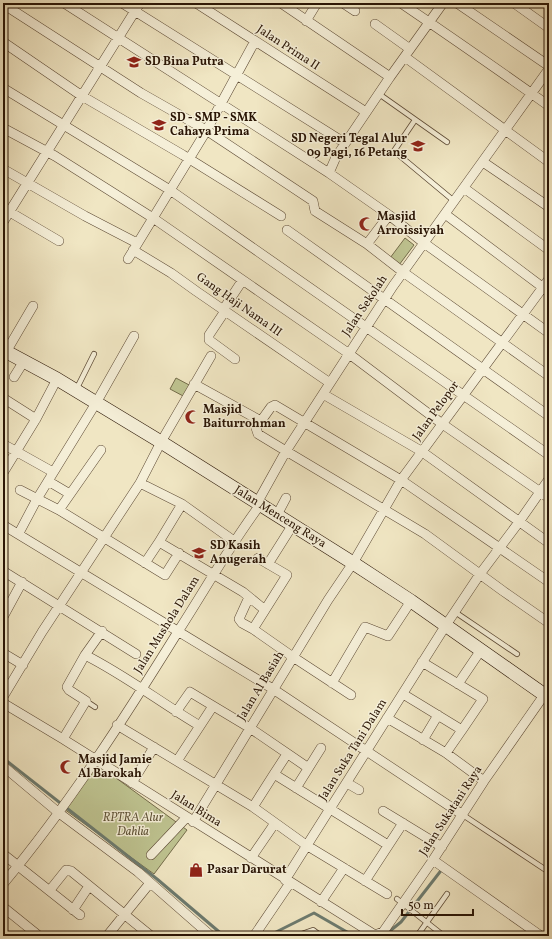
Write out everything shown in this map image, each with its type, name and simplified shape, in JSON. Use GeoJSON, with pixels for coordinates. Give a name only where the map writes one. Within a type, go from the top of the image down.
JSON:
{"type":"FeatureCollection","features":[{"type":"Feature","properties":{"kind":"street"},"geometry":{"type":"LineString","coordinates":[[64,3],[329,173],[549,333]]}},
{"type":"Feature","properties":{"kind":"street"},"geometry":{"type":"LineString","coordinates":[[122,3],[137,7],[237,75],[346,143]]}},
{"type":"Feature","properties":{"kind":"street","name":"Jalan Prima II"},"geometry":{"type":"LineString","coordinates":[[196,3],[366,112]]}},
{"type":"Feature","properties":{"kind":"street"},"geometry":{"type":"LineString","coordinates":[[281,3],[390,77]]}},
{"type":"Feature","properties":{"kind":"street"},"geometry":{"type":"LineString","coordinates":[[306,21],[317,3]]}},
{"type":"Feature","properties":{"kind":"street"},"geometry":{"type":"LineString","coordinates":[[343,3],[355,11]]}},
{"type":"Feature","properties":{"kind":"street"},"geometry":{"type":"LineString","coordinates":[[401,3],[549,106]]}},
{"type":"Feature","properties":{"kind":"street"},"geometry":{"type":"LineString","coordinates":[[329,173],[336,157],[366,112],[443,3]]}},
{"type":"Feature","properties":{"kind":"street"},"geometry":{"type":"LineString","coordinates":[[457,3],[549,66]]}},
{"type":"Feature","properties":{"kind":"street"},"geometry":{"type":"LineString","coordinates":[[514,3],[549,28]]}},
{"type":"Feature","properties":{"kind":"street"},"geometry":{"type":"LineString","coordinates":[[3,4],[141,93],[206,130],[278,176],[313,201],[315,211],[368,244],[402,272],[549,376]]}},
{"type":"Feature","properties":{"kind":"street"},"geometry":{"type":"LineString","coordinates":[[3,222],[6,210],[27,184],[137,7]]}},
{"type":"Feature","properties":{"kind":"street"},"geometry":{"type":"LineString","coordinates":[[375,24],[408,53],[549,162]]}},
{"type":"Feature","properties":{"kind":"street"},"geometry":{"type":"LineString","coordinates":[[128,259],[206,130],[255,41]]}},
{"type":"Feature","properties":{"kind":"street"},"geometry":{"type":"LineString","coordinates":[[3,42],[82,96],[281,216]]}},
{"type":"Feature","properties":{"kind":"street","name":"Jalan Sekolah"},"geometry":{"type":"LineString","coordinates":[[258,504],[286,451],[348,353],[402,272],[549,70]]}},
{"type":"Feature","properties":{"kind":"street"},"geometry":{"type":"LineString","coordinates":[[3,88],[170,190],[549,455]]}},
{"type":"Feature","properties":{"kind":"street"},"geometry":{"type":"LineString","coordinates":[[3,128],[47,153],[153,218],[348,353],[441,423],[524,479],[549,498]]}},
{"type":"Feature","properties":{"kind":"street"},"geometry":{"type":"LineString","coordinates":[[483,162],[549,207]]}},
{"type":"Feature","properties":{"kind":"street","name":"Gang Haji Nama III"},"geometry":{"type":"LineString","coordinates":[[3,169],[135,246],[224,311],[330,383]]}},
{"type":"Feature","properties":{"kind":"street"},"geometry":{"type":"LineString","coordinates":[[464,188],[549,250]]}},
{"type":"Feature","properties":{"kind":"street"},"geometry":{"type":"LineString","coordinates":[[6,210],[58,241]]}},
{"type":"Feature","properties":{"kind":"street"},"geometry":{"type":"LineString","coordinates":[[445,214],[546,290]]}},
{"type":"Feature","properties":{"kind":"street"},"geometry":{"type":"LineString","coordinates":[[368,244],[388,215]]}},
{"type":"Feature","properties":{"kind":"street"},"geometry":{"type":"LineString","coordinates":[[287,230],[549,416]]}},
{"type":"Feature","properties":{"kind":"street","name":"Jalan Pelopor"},"geometry":{"type":"LineString","coordinates":[[353,563],[401,480],[421,451],[523,314],[546,290],[549,279]]}},
{"type":"Feature","properties":{"kind":"street"},"geometry":{"type":"LineString","coordinates":[[235,359],[209,340],[209,335],[242,281]]}},
{"type":"Feature","properties":{"kind":"street"},"geometry":{"type":"LineString","coordinates":[[5,351],[33,306]]}},
{"type":"Feature","properties":{"kind":"street"},"geometry":{"type":"LineString","coordinates":[[19,533],[37,499],[96,403],[134,336]]}},
{"type":"Feature","properties":{"kind":"street","name":"Jalan Menceng Raya"},"geometry":{"type":"LineString","coordinates":[[5,351],[57,379],[161,442],[292,526],[353,563],[411,601],[443,630],[481,650],[547,694]]}},
{"type":"Feature","properties":{"kind":"street"},"geometry":{"type":"LineString","coordinates":[[3,697],[81,572],[140,484],[161,442],[194,384],[212,356]]}},
{"type":"Feature","properties":{"kind":"street"},"geometry":{"type":"LineString","coordinates":[[14,377],[24,361]]}},
{"type":"Feature","properties":{"kind":"street"},"geometry":{"type":"LineString","coordinates":[[3,473],[36,419],[57,379]]}},
{"type":"Feature","properties":{"kind":"street"},"geometry":{"type":"LineString","coordinates":[[194,384],[261,421]]}},
{"type":"Feature","properties":{"kind":"street"},"geometry":{"type":"LineString","coordinates":[[323,394],[421,451],[549,543]]}},
{"type":"Feature","properties":{"kind":"street"},"geometry":{"type":"LineString","coordinates":[[3,398],[36,419]]}},
{"type":"Feature","properties":{"kind":"street"},"geometry":{"type":"LineString","coordinates":[[549,582],[401,480],[274,405],[256,428],[257,433],[425,534],[549,623]]}},
{"type":"Feature","properties":{"kind":"street"},"geometry":{"type":"LineString","coordinates":[[3,444],[54,472]]}},
{"type":"Feature","properties":{"kind":"street"},"geometry":{"type":"LineString","coordinates":[[59,510],[101,450]]}},
{"type":"Feature","properties":{"kind":"street","name":"Jalan Suka Tani Dalam"},"geometry":{"type":"LineString","coordinates":[[254,936],[288,881],[306,845],[347,783],[422,662],[480,574],[520,522],[549,479]]}},
{"type":"Feature","properties":{"kind":"street"},"geometry":{"type":"LineString","coordinates":[[48,481],[70,494]]}},
{"type":"Feature","properties":{"kind":"street"},"geometry":{"type":"LineString","coordinates":[[140,484],[182,504],[234,541]]}},
{"type":"Feature","properties":{"kind":"street"},"geometry":{"type":"LineString","coordinates":[[20,490],[59,510],[165,575],[179,553]]}},
{"type":"Feature","properties":{"kind":"street"},"geometry":{"type":"LineString","coordinates":[[277,515],[286,498]]}},
{"type":"Feature","properties":{"kind":"street"},"geometry":{"type":"LineString","coordinates":[[145,563],[182,504]]}},
{"type":"Feature","properties":{"kind":"street","name":"Jalan Mushola Dalam"},"geometry":{"type":"LineString","coordinates":[[3,884],[63,808],[178,631],[258,504]]}},
{"type":"Feature","properties":{"kind":"street"},"geometry":{"type":"LineString","coordinates":[[3,525],[19,533],[273,689],[463,815]]}},
{"type":"Feature","properties":{"kind":"street"},"geometry":{"type":"LineString","coordinates":[[268,564],[292,526]]}},
{"type":"Feature","properties":{"kind":"street"},"geometry":{"type":"LineString","coordinates":[[158,542],[243,592],[265,610]]}},
{"type":"Feature","properties":{"kind":"street"},"geometry":{"type":"LineString","coordinates":[[253,629],[287,575],[258,558]]}},
{"type":"Feature","properties":{"kind":"street","name":"Jalan Al Basiah"},"geometry":{"type":"LineString","coordinates":[[152,855],[189,820],[216,784],[292,658],[353,563]]}},
{"type":"Feature","properties":{"kind":"street"},"geometry":{"type":"LineString","coordinates":[[3,571],[102,631],[136,654]]}},
{"type":"Feature","properties":{"kind":"street"},"geometry":{"type":"LineString","coordinates":[[4,612],[22,582]]}},
{"type":"Feature","properties":{"kind":"street"},"geometry":{"type":"LineString","coordinates":[[249,598],[239,618],[242,623],[253,629],[292,658],[351,695]]}},
{"type":"Feature","properties":{"kind":"street"},"geometry":{"type":"LineString","coordinates":[[332,683],[365,627],[388,636],[411,601]]}},
{"type":"Feature","properties":{"kind":"street"},"geometry":{"type":"LineString","coordinates":[[63,739],[86,701],[67,688],[85,655],[102,631]]}},
{"type":"Feature","properties":{"kind":"street"},"geometry":{"type":"LineString","coordinates":[[458,684],[481,650]]}},
{"type":"Feature","properties":{"kind":"street"},"geometry":{"type":"LineString","coordinates":[[3,653],[23,665]]}},
{"type":"Feature","properties":{"kind":"street"},"geometry":{"type":"LineString","coordinates":[[85,655],[109,667],[140,690],[200,726]]}},
{"type":"Feature","properties":{"kind":"street"},"geometry":{"type":"LineString","coordinates":[[422,662],[483,699],[446,753]]}},
{"type":"Feature","properties":{"kind":"street"},"geometry":{"type":"LineString","coordinates":[[176,712],[190,692],[250,728],[308,768]]}},
{"type":"Feature","properties":{"kind":"street"},"geometry":{"type":"LineString","coordinates":[[403,694],[462,730]]}},
{"type":"Feature","properties":{"kind":"street","name":"Jalan Sukatani Raya"},"geometry":{"type":"LineString","coordinates":[[376,935],[383,932],[442,847],[484,781],[547,694]]}},
{"type":"Feature","properties":{"kind":"street","name":"Jalan Bima"},"geometry":{"type":"LineString","coordinates":[[3,704],[63,739],[189,820],[376,935]]}},
{"type":"Feature","properties":{"kind":"street"},"geometry":{"type":"LineString","coordinates":[[177,761],[213,706]]}},
{"type":"Feature","properties":{"kind":"street"},"geometry":{"type":"LineString","coordinates":[[423,740],[438,715]]}},
{"type":"Feature","properties":{"kind":"street"},"geometry":{"type":"LineString","coordinates":[[387,718],[446,753],[484,781]]}},
{"type":"Feature","properties":{"kind":"street"},"geometry":{"type":"LineString","coordinates":[[117,725],[253,807],[306,845],[386,894]]}},
{"type":"Feature","properties":{"kind":"street"},"geometry":{"type":"LineString","coordinates":[[132,783],[154,747]]}},
{"type":"Feature","properties":{"kind":"street"},"geometry":{"type":"LineString","coordinates":[[296,788],[321,748]]}},
{"type":"Feature","properties":{"kind":"street"},"geometry":{"type":"LineString","coordinates":[[253,807],[287,754]]}},
{"type":"Feature","properties":{"kind":"street"},"geometry":{"type":"LineString","coordinates":[[3,766],[63,808],[211,936]]}},
{"type":"Feature","properties":{"kind":"street"},"geometry":{"type":"LineString","coordinates":[[274,774],[388,846]]}},
{"type":"Feature","properties":{"kind":"street"},"geometry":{"type":"LineString","coordinates":[[347,783],[359,790]]}},
{"type":"Feature","properties":{"kind":"street"},"geometry":{"type":"LineString","coordinates":[[383,811],[442,847]]}},
{"type":"Feature","properties":{"kind":"street"},"geometry":{"type":"LineString","coordinates":[[251,858],[275,822]]}},
{"type":"Feature","properties":{"kind":"street"},"geometry":{"type":"LineString","coordinates":[[365,881],[403,823]]}},
{"type":"Feature","properties":{"kind":"street"},"geometry":{"type":"LineString","coordinates":[[3,854],[17,867],[50,890],[76,913],[89,886]]}},
{"type":"Feature","properties":{"kind":"street"},"geometry":{"type":"LineString","coordinates":[[433,860],[540,936]]}},
{"type":"Feature","properties":{"kind":"street"},"geometry":{"type":"LineString","coordinates":[[321,902],[344,868]]}},
{"type":"Feature","properties":{"kind":"street"},"geometry":{"type":"LineString","coordinates":[[50,890],[68,870],[151,936]]}},
{"type":"Feature","properties":{"kind":"street"},"geometry":{"type":"LineString","coordinates":[[107,936],[150,883]]}},
{"type":"Feature","properties":{"kind":"street"},"geometry":{"type":"LineString","coordinates":[[3,907],[39,936]]}},
{"type":"Feature","properties":{"kind":"lane"},"geometry":{"type":"LineString","coordinates":[[379,94],[447,142]]}},
{"type":"Feature","properties":{"kind":"lane"},"geometry":{"type":"LineString","coordinates":[[415,120],[394,151],[454,202]]}},
{"type":"Feature","properties":{"kind":"lane"},"geometry":{"type":"LineString","coordinates":[[75,391],[94,354]]}},
{"type":"Feature","properties":{"kind":"lane"},"geometry":{"type":"LineString","coordinates":[[455,612],[517,654]]}},
{"type":"Feature","properties":{"kind":"lane"},"geometry":{"type":"LineString","coordinates":[[86,701],[95,707]]}},
{"type":"Feature","properties":{"kind":"lane"},"geometry":{"type":"LineString","coordinates":[[463,815],[549,872]]}},
{"type":"Feature","properties":{"kind":"lane"},"geometry":{"type":"LineString","coordinates":[[417,936],[447,894]]}},
{"type":"Feature","properties":{"kind":"lane"},"geometry":{"type":"LineString","coordinates":[[402,903],[444,936]]}},
{"type":"Feature","properties":{"kind":"lane"},"geometry":{"type":"LineString","coordinates":[[296,936],[313,930],[321,936]]}},
{"type":"Feature","properties":{"kind":"green space"},"geometry":{"type":"Polygon","coordinates":[[[405,238],[414,245],[399,265],[390,258],[405,238]]]}},
{"type":"Feature","properties":{"kind":"green space"},"geometry":{"type":"Polygon","coordinates":[[[176,378],[191,386],[185,397],[170,389],[176,378]]]}},
{"type":"Feature","properties":{"kind":"green space","name":"RPTRA Alur Dahlia"},"geometry":{"type":"Polygon","coordinates":[[[97,764],[187,830],[154,874],[64,809],[97,764]]]}},
{"type":"Feature","properties":{"kind":"waterway"},"geometry":{"type":"LineString","coordinates":[[3,758],[157,879],[224,936]]}},
{"type":"Feature","properties":{"kind":"waterway"},"geometry":{"type":"LineString","coordinates":[[385,935],[401,922],[443,868]]}},
{"type":"Feature","properties":{"kind":"waterway"},"geometry":{"type":"LineString","coordinates":[[268,936],[314,913],[354,936]]}},
{"type":"Feature","properties":{"kind":"place","name":"SD Bina Putra"},"geometry":{"type":"Point","coordinates":[134,62]}},
{"type":"Feature","properties":{"kind":"place","name":"SD - SMP - SMK Cahaya Prima"},"geometry":{"type":"Point","coordinates":[159,125]}},
{"type":"Feature","properties":{"kind":"place","name":"SD Negeri Tegal Alur 09 Pagi, 16 Petang"},"geometry":{"type":"Point","coordinates":[418,146]}},
{"type":"Feature","properties":{"kind":"place","name":"Masjid Arroissiyah"},"geometry":{"type":"Point","coordinates":[366,224]}},
{"type":"Feature","properties":{"kind":"place","name":"Masjid Baiturrohman"},"geometry":{"type":"Point","coordinates":[192,417]}},
{"type":"Feature","properties":{"kind":"place","name":"SD Kasih Anugerah"},"geometry":{"type":"Point","coordinates":[199,553]}},
{"type":"Feature","properties":{"kind":"place","name":"Masjid Jamie Al Barokah"},"geometry":{"type":"Point","coordinates":[67,767]}},
{"type":"Feature","properties":{"kind":"place","name":"Pasar Darurat"},"geometry":{"type":"Point","coordinates":[196,870]}}]}
